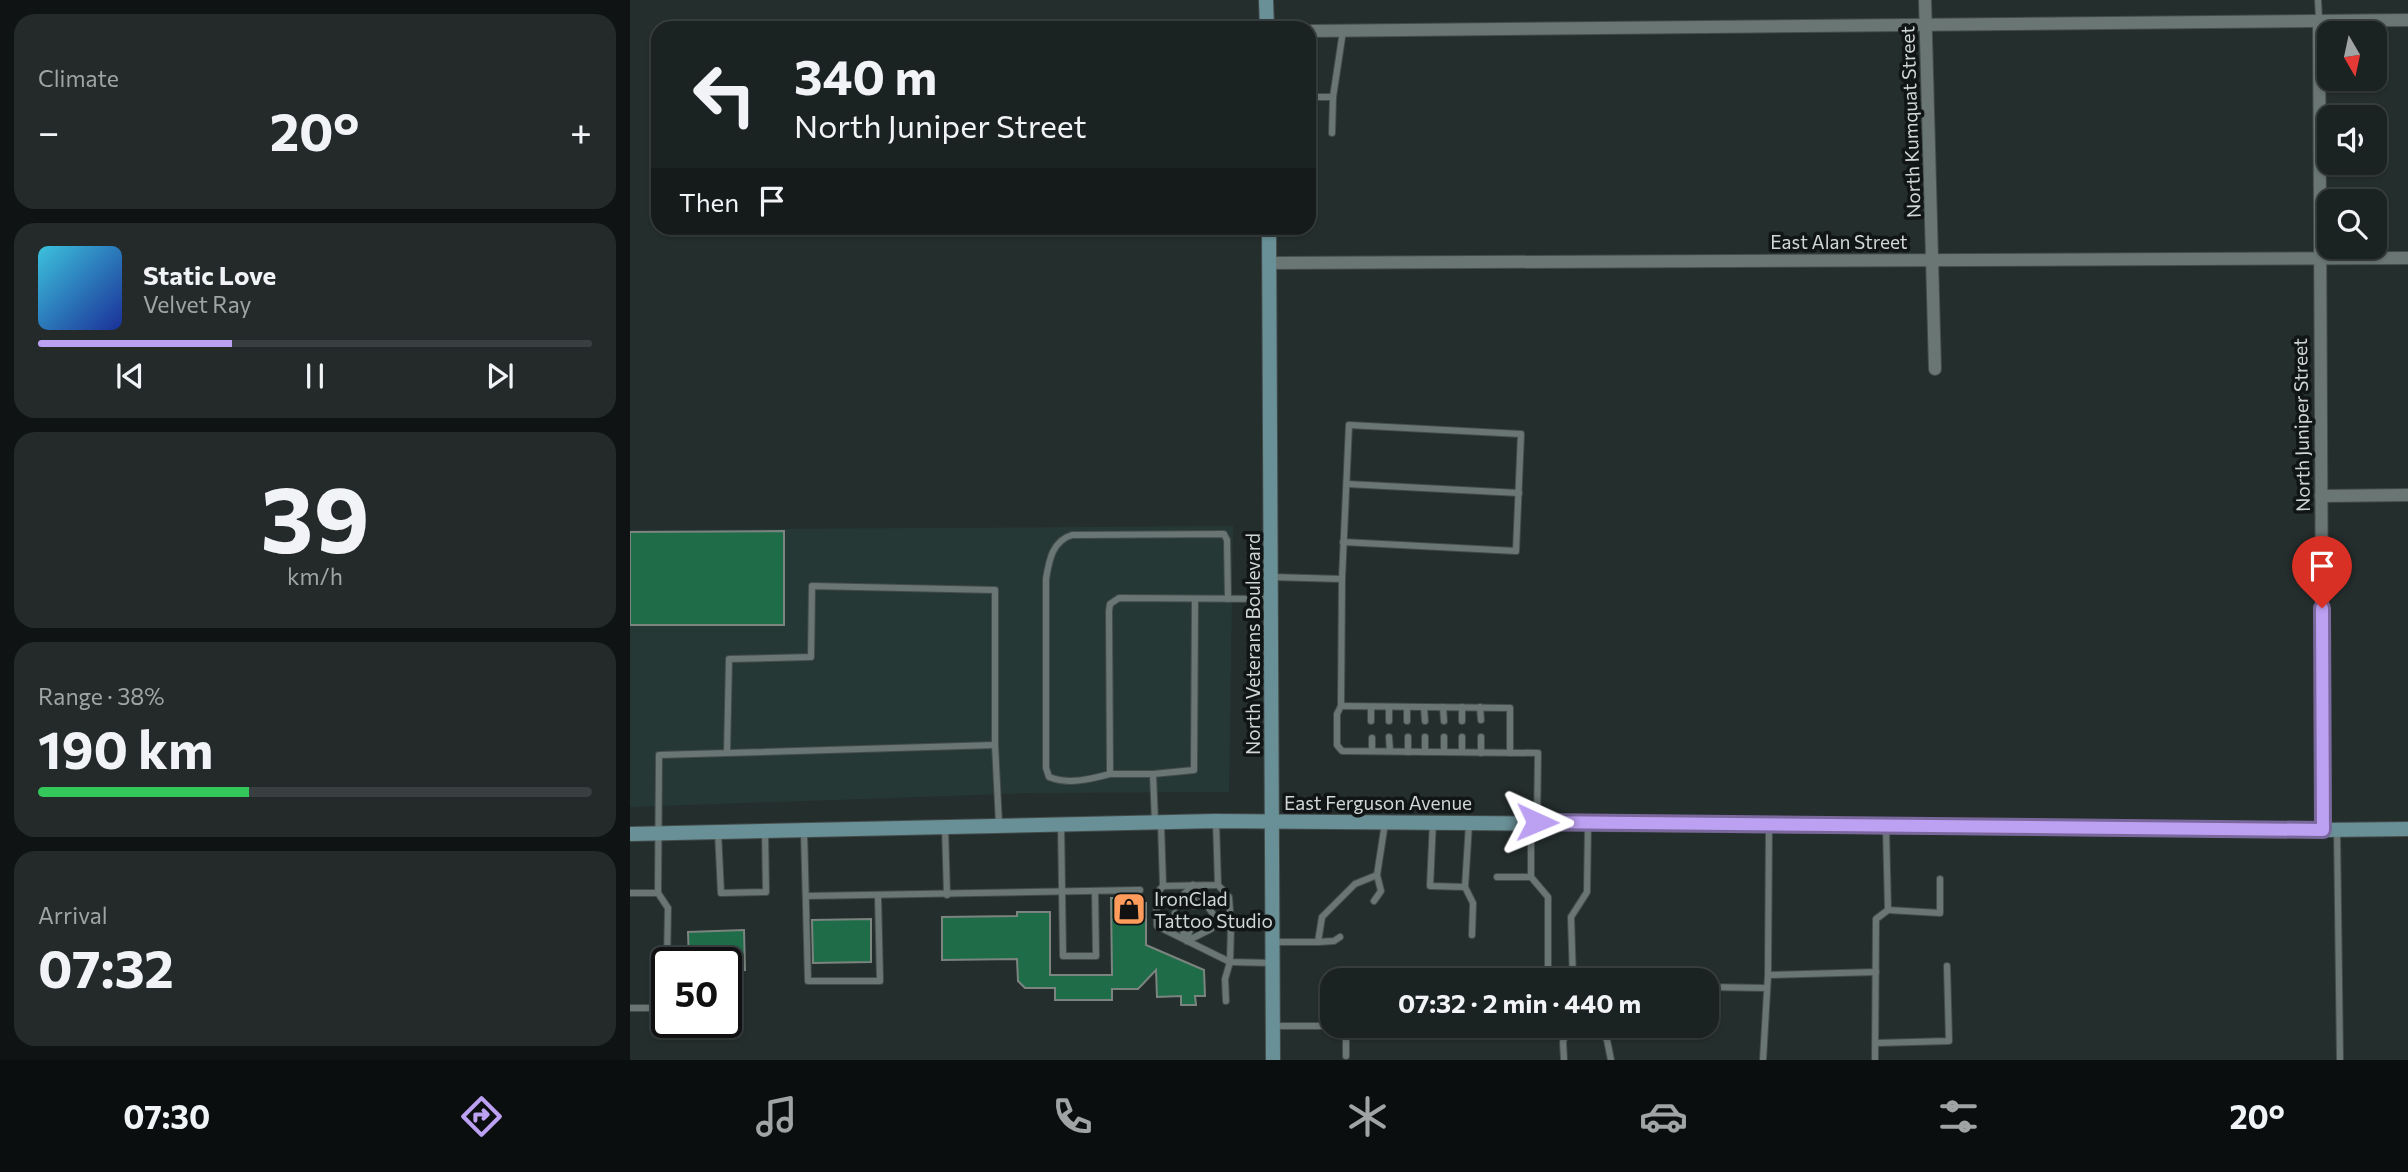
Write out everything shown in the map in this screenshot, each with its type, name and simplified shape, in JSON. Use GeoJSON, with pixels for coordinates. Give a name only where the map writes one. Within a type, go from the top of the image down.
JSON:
{"type":"FeatureCollection","features":[{"type":"Feature","properties":{"kind":"main road"},"geometry":{"type":"LineString","coordinates":[[1266,0],[1267,21]]}},
{"type":"Feature","properties":{"kind":"main road","name":"North Veterans Boulevard"},"geometry":{"type":"LineString","coordinates":[[1269,235],[1273,1060]]}},
{"type":"Feature","properties":{"kind":"main road","name":"East Ferguson Avenue"},"geometry":{"type":"LineString","coordinates":[[630,834],[1216,821],[2408,829]]}},
{"type":"Feature","properties":{"kind":"street","name":"North Kumquat Street"},"geometry":{"type":"LineString","coordinates":[[1925,0],[1935,369]]}},
{"type":"Feature","properties":{"kind":"street"},"geometry":{"type":"LineString","coordinates":[[1316,31],[2408,19]]}},
{"type":"Feature","properties":{"kind":"street","name":"North Juniper Street"},"geometry":{"type":"LineString","coordinates":[[2319,20],[2322,496],[2330,830]]}},
{"type":"Feature","properties":{"kind":"street","name":"East Alan Street"},"geometry":{"type":"LineString","coordinates":[[1269,263],[2408,258]]}},
{"type":"Feature","properties":{"kind":"street"},"geometry":{"type":"LineString","coordinates":[[2322,496],[2408,495]]}},
{"type":"Feature","properties":{"kind":"lane"},"geometry":{"type":"LineString","coordinates":[[2318,0],[2319,20]]}},
{"type":"Feature","properties":{"kind":"lane"},"geometry":{"type":"LineString","coordinates":[[1332,133],[1333,97],[1343,31]]}},
{"type":"Feature","properties":{"kind":"lane"},"geometry":{"type":"LineString","coordinates":[[1316,97],[1333,97]]}},
{"type":"Feature","properties":{"kind":"lane"},"geometry":{"type":"LineString","coordinates":[[1343,542],[1516,551],[1521,434],[1349,425],[1343,542],[1341,706],[1337,714],[1337,745],[1342,751],[1538,753],[1531,877],[1548,897],[1548,968]]}},
{"type":"Feature","properties":{"kind":"lane"},"geometry":{"type":"LineString","coordinates":[[1347,484],[1519,494]]}},
{"type":"Feature","properties":{"kind":"lane"},"geometry":{"type":"LineString","coordinates":[[1195,599],[1194,770],[1110,774],[1090,780],[1056,780],[1049,777],[1046,768],[1046,579],[1050,558],[1064,537],[1224,534],[1227,540],[1228,599]]}},
{"type":"Feature","properties":{"kind":"lane"},"geometry":{"type":"LineString","coordinates":[[1270,578],[1342,579]]}},
{"type":"Feature","properties":{"kind":"lane"},"geometry":{"type":"LineString","coordinates":[[727,753],[729,659],[811,657],[811,586],[995,590],[995,745],[999,826]]}},
{"type":"Feature","properties":{"kind":"lane"},"geometry":{"type":"LineString","coordinates":[[1110,774],[1110,604],[1119,598],[1271,599]]}},
{"type":"Feature","properties":{"kind":"lane"},"geometry":{"type":"LineString","coordinates":[[1341,706],[1510,708],[1510,753]]}},
{"type":"Feature","properties":{"kind":"lane"},"geometry":{"type":"LineString","coordinates":[[1371,707],[1371,721]]}},
{"type":"Feature","properties":{"kind":"lane"},"geometry":{"type":"LineString","coordinates":[[1389,707],[1389,721]]}},
{"type":"Feature","properties":{"kind":"lane"},"geometry":{"type":"LineString","coordinates":[[1407,707],[1407,721]]}},
{"type":"Feature","properties":{"kind":"lane"},"geometry":{"type":"LineString","coordinates":[[1424,707],[1425,721]]}},
{"type":"Feature","properties":{"kind":"lane"},"geometry":{"type":"LineString","coordinates":[[1443,707],[1444,721]]}},
{"type":"Feature","properties":{"kind":"lane"},"geometry":{"type":"LineString","coordinates":[[1462,707],[1462,721]]}},
{"type":"Feature","properties":{"kind":"lane"},"geometry":{"type":"LineString","coordinates":[[1480,707],[1480,720]]}},
{"type":"Feature","properties":{"kind":"lane"},"geometry":{"type":"LineString","coordinates":[[1371,737],[1372,751]]}},
{"type":"Feature","properties":{"kind":"lane"},"geometry":{"type":"LineString","coordinates":[[1390,737],[1390,751]]}},
{"type":"Feature","properties":{"kind":"lane"},"geometry":{"type":"LineString","coordinates":[[1408,737],[1408,752]]}},
{"type":"Feature","properties":{"kind":"lane"},"geometry":{"type":"LineString","coordinates":[[1425,737],[1425,752]]}},
{"type":"Feature","properties":{"kind":"lane"},"geometry":{"type":"LineString","coordinates":[[1444,737],[1444,752]]}},
{"type":"Feature","properties":{"kind":"lane"},"geometry":{"type":"LineString","coordinates":[[1462,737],[1462,752]]}},
{"type":"Feature","properties":{"kind":"lane"},"geometry":{"type":"LineString","coordinates":[[1480,752],[1481,737]]}},
{"type":"Feature","properties":{"kind":"lane"},"geometry":{"type":"LineString","coordinates":[[667,947],[668,908],[658,892],[659,755],[995,745]]}},
{"type":"Feature","properties":{"kind":"lane"},"geometry":{"type":"LineString","coordinates":[[1153,774],[1163,886],[1156,894],[1157,926],[1230,962],[1272,963]]}},
{"type":"Feature","properties":{"kind":"lane"},"geometry":{"type":"LineString","coordinates":[[1216,821],[1219,885],[1229,897],[1231,926],[1230,962],[1225,979],[1226,1001]]}},
{"type":"Feature","properties":{"kind":"lane"},"geometry":{"type":"LineString","coordinates":[[1374,901],[1381,891],[1377,875],[1385,821]]}},
{"type":"Feature","properties":{"kind":"lane"},"geometry":{"type":"LineString","coordinates":[[1433,821],[1430,886],[1465,887]]}},
{"type":"Feature","properties":{"kind":"lane"},"geometry":{"type":"LineString","coordinates":[[1469,822],[1465,887],[1473,903],[1472,935]]}},
{"type":"Feature","properties":{"kind":"lane"},"geometry":{"type":"LineString","coordinates":[[1573,968],[1571,917],[1587,892],[1588,823]]}},
{"type":"Feature","properties":{"kind":"lane"},"geometry":{"type":"LineString","coordinates":[[1061,824],[1063,956],[1096,957],[1095,891]]}},
{"type":"Feature","properties":{"kind":"lane"},"geometry":{"type":"LineString","coordinates":[[1763,1060],[1768,975],[1769,825]]}},
{"type":"Feature","properties":{"kind":"lane"},"geometry":{"type":"LineString","coordinates":[[1886,826],[1888,911]]}},
{"type":"Feature","properties":{"kind":"lane"},"geometry":{"type":"LineString","coordinates":[[945,827],[947,895]]}},
{"type":"Feature","properties":{"kind":"lane"},"geometry":{"type":"LineString","coordinates":[[804,830],[808,981],[880,981],[878,896]]}},
{"type":"Feature","properties":{"kind":"lane"},"geometry":{"type":"LineString","coordinates":[[2330,830],[2340,1060]]}},
{"type":"Feature","properties":{"kind":"lane"},"geometry":{"type":"LineString","coordinates":[[718,832],[721,893],[765,892],[765,831]]}},
{"type":"Feature","properties":{"kind":"lane"},"geometry":{"type":"LineString","coordinates":[[1318,942],[1322,917],[1355,884],[1377,875]]}},
{"type":"Feature","properties":{"kind":"lane"},"geometry":{"type":"LineString","coordinates":[[1497,877],[1531,877]]}},
{"type":"Feature","properties":{"kind":"lane"},"geometry":{"type":"LineString","coordinates":[[1875,1060],[1876,919],[1888,911],[1940,913],[1940,879]]}},
{"type":"Feature","properties":{"kind":"lane"},"geometry":{"type":"LineString","coordinates":[[1178,900],[1193,885]]}},
{"type":"Feature","properties":{"kind":"lane"},"geometry":{"type":"LineString","coordinates":[[1193,885],[1195,906]]}},
{"type":"Feature","properties":{"kind":"lane"},"geometry":{"type":"LineString","coordinates":[[1193,885],[1213,914]]}},
{"type":"Feature","properties":{"kind":"lane"},"geometry":{"type":"LineString","coordinates":[[1163,886],[1219,885]]}},
{"type":"Feature","properties":{"kind":"lane"},"geometry":{"type":"LineString","coordinates":[[806,896],[1140,890]]}},
{"type":"Feature","properties":{"kind":"lane"},"geometry":{"type":"LineString","coordinates":[[630,893],[658,892]]}},
{"type":"Feature","properties":{"kind":"lane"},"geometry":{"type":"LineString","coordinates":[[1175,914],[1187,941]]}},
{"type":"Feature","properties":{"kind":"lane"},"geometry":{"type":"LineString","coordinates":[[1187,941],[1192,920]]}},
{"type":"Feature","properties":{"kind":"lane"},"geometry":{"type":"LineString","coordinates":[[1231,926],[1272,927]]}},
{"type":"Feature","properties":{"kind":"lane"},"geometry":{"type":"LineString","coordinates":[[1187,941],[1212,929]]}},
{"type":"Feature","properties":{"kind":"lane"},"geometry":{"type":"LineString","coordinates":[[1272,942],[1334,941],[1340,937]]}},
{"type":"Feature","properties":{"kind":"lane"},"geometry":{"type":"LineString","coordinates":[[1877,1043],[1949,1041],[1947,966]]}},
{"type":"Feature","properties":{"kind":"lane"},"geometry":{"type":"LineString","coordinates":[[1768,975],[1876,972]]}},
{"type":"Feature","properties":{"kind":"lane"},"geometry":{"type":"LineString","coordinates":[[1719,988],[1767,988]]}},
{"type":"Feature","properties":{"kind":"lane"},"geometry":{"type":"LineString","coordinates":[[630,1008],[651,1008]]}},
{"type":"Feature","properties":{"kind":"lane"},"geometry":{"type":"LineString","coordinates":[[1273,1026],[1320,1026]]}},
{"type":"Feature","properties":{"kind":"lane"},"geometry":{"type":"LineString","coordinates":[[1346,1038],[1346,1056]]}},
{"type":"Feature","properties":{"kind":"lane"},"geometry":{"type":"LineString","coordinates":[[1564,1038],[1564,1060]]}},
{"type":"Feature","properties":{"kind":"lane"},"geometry":{"type":"LineString","coordinates":[[1606,1038],[1611,1060]]}},
{"type":"Feature","properties":{"kind":"shaded area"},"geometry":{"type":"Polygon","coordinates":[[[1233,526],[1229,792],[1033,793],[630,807],[630,530],[1233,526]]]}},
{"type":"Feature","properties":{"kind":"building"},"geometry":{"type":"Polygon","coordinates":[[[784,531],[784,625],[630,625],[630,532],[784,531]]]}},
{"type":"Feature","properties":{"kind":"building"},"geometry":{"type":"Polygon","coordinates":[[[1111,898],[1138,898],[1138,903],[1146,903],[1146,945],[1204,970],[1205,996],[1195,996],[1196,1005],[1181,1005],[1181,996],[1157,997],[1156,970],[1138,989],[1112,989],[1112,1000],[1055,1000],[1055,988],[1025,988],[1018,981],[1017,959],[942,960],[942,917],[1017,916],[1017,912],[1050,912],[1050,975],[1112,975],[1111,898]]]}},
{"type":"Feature","properties":{"kind":"building"},"geometry":{"type":"Polygon","coordinates":[[[871,919],[871,962],[813,963],[812,920],[871,919]]]}},
{"type":"Feature","properties":{"kind":"building"},"geometry":{"type":"Polygon","coordinates":[[[744,930],[745,970],[742,970],[742,947],[688,947],[688,932],[744,930]]]}},
{"type":"Feature","properties":{"kind":"place","name":"IronClad Tattoo Studio"},"geometry":{"type":"Point","coordinates":[1129,909]}},
{"type":"Feature","properties":{"kind":"route"},"geometry":{"type":"LineString","coordinates":[[1537,822],[2323,830],[2322,608]]}}]}
